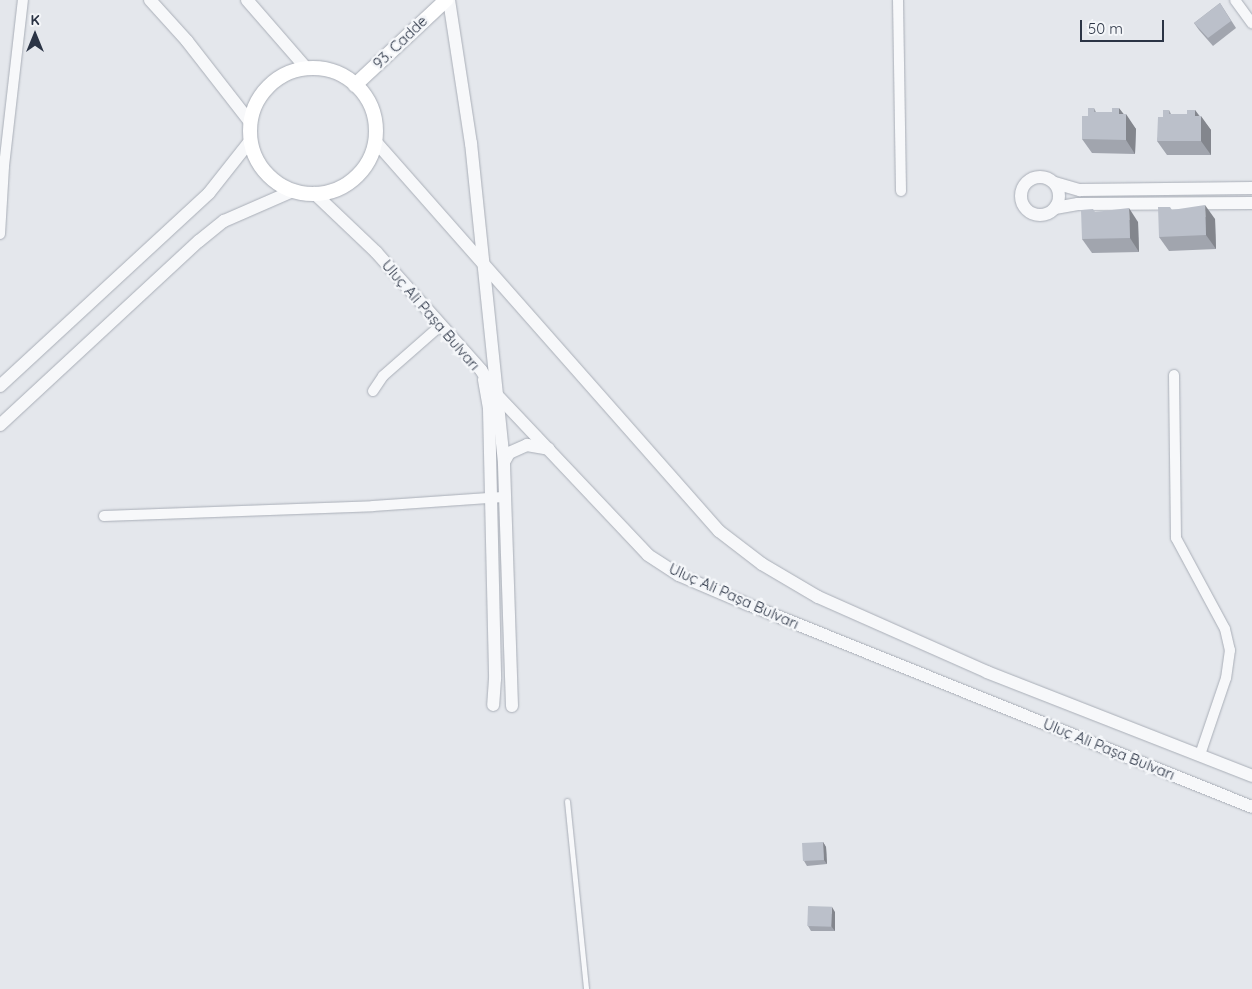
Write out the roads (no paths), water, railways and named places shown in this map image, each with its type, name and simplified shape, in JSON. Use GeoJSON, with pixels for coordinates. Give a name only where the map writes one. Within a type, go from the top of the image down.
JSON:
{"type":"FeatureCollection","features":[{"type":"Feature","properties":{"kind":"main road","name":"93. Cadde"},"geometry":{"type":"LineString","coordinates":[[355,85],[447,0]]}},
{"type":"Feature","properties":{"kind":"main road"},"geometry":{"type":"LineString","coordinates":[[307,69],[328,70],[355,85],[372,111],[375,141],[369,160],[349,182],[332,191],[314,194],[293,191],[275,182],[262,168],[250,142],[250,122],[256,103],[269,86],[286,74],[307,69]]}},
{"type":"Feature","properties":{"kind":"street"},"geometry":{"type":"LineString","coordinates":[[0,234],[4,166],[23,0]]}},
{"type":"Feature","properties":{"kind":"street"},"geometry":{"type":"LineString","coordinates":[[150,0],[187,41],[250,122]]}},
{"type":"Feature","properties":{"kind":"street"},"geometry":{"type":"LineString","coordinates":[[247,0],[307,69]]}},
{"type":"Feature","properties":{"kind":"street"},"geometry":{"type":"LineString","coordinates":[[447,0],[471,143],[504,462],[503,497],[512,706]]}},
{"type":"Feature","properties":{"kind":"street"},"geometry":{"type":"LineString","coordinates":[[898,0],[901,191]]}},
{"type":"Feature","properties":{"kind":"street"},"geometry":{"type":"LineString","coordinates":[[1235,0],[1252,23]]}},
{"type":"Feature","properties":{"kind":"street","name":"Uluç Ali Paşa Bulvarı"},"geometry":{"type":"LineString","coordinates":[[375,141],[719,531],[776,574],[818,597],[987,672],[1252,776]]}},
{"type":"Feature","properties":{"kind":"street"},"geometry":{"type":"LineString","coordinates":[[0,386],[209,193],[250,142]]}},
{"type":"Feature","properties":{"kind":"street"},"geometry":{"type":"LineString","coordinates":[[1252,188],[1080,190],[1038,177],[1027,182],[1022,193],[1024,206],[1033,213],[1045,214],[1054,208],[1078,204],[1252,203]]}},
{"type":"Feature","properties":{"kind":"street"},"geometry":{"type":"LineString","coordinates":[[1054,183],[1059,199],[1054,208]]}},
{"type":"Feature","properties":{"kind":"street"},"geometry":{"type":"LineString","coordinates":[[0,425],[198,241],[224,222],[293,191]]}},
{"type":"Feature","properties":{"kind":"street","name":"Uluç Ali Paşa Bulvarı"},"geometry":{"type":"LineString","coordinates":[[314,194],[376,252],[481,370],[496,394],[551,450],[626,534],[648,555],[679,575],[1252,807]]}},
{"type":"Feature","properties":{"kind":"street"},"geometry":{"type":"LineString","coordinates":[[373,391],[383,376],[441,325]]}},
{"type":"Feature","properties":{"kind":"street"},"geometry":{"type":"LineString","coordinates":[[481,370],[489,410],[489,499],[495,679],[493,705]]}},
{"type":"Feature","properties":{"kind":"street"},"geometry":{"type":"LineString","coordinates":[[1174,375],[1176,538],[1225,629],[1230,650],[1226,678],[1200,754]]}},
{"type":"Feature","properties":{"kind":"street"},"geometry":{"type":"LineString","coordinates":[[504,462],[509,453],[527,445],[551,450]]}},
{"type":"Feature","properties":{"kind":"street"},"geometry":{"type":"LineString","coordinates":[[104,516],[503,497]]}},
{"type":"Feature","properties":{"kind":"lane"},"geometry":{"type":"LineString","coordinates":[[567,801],[586,989]]}}]}
